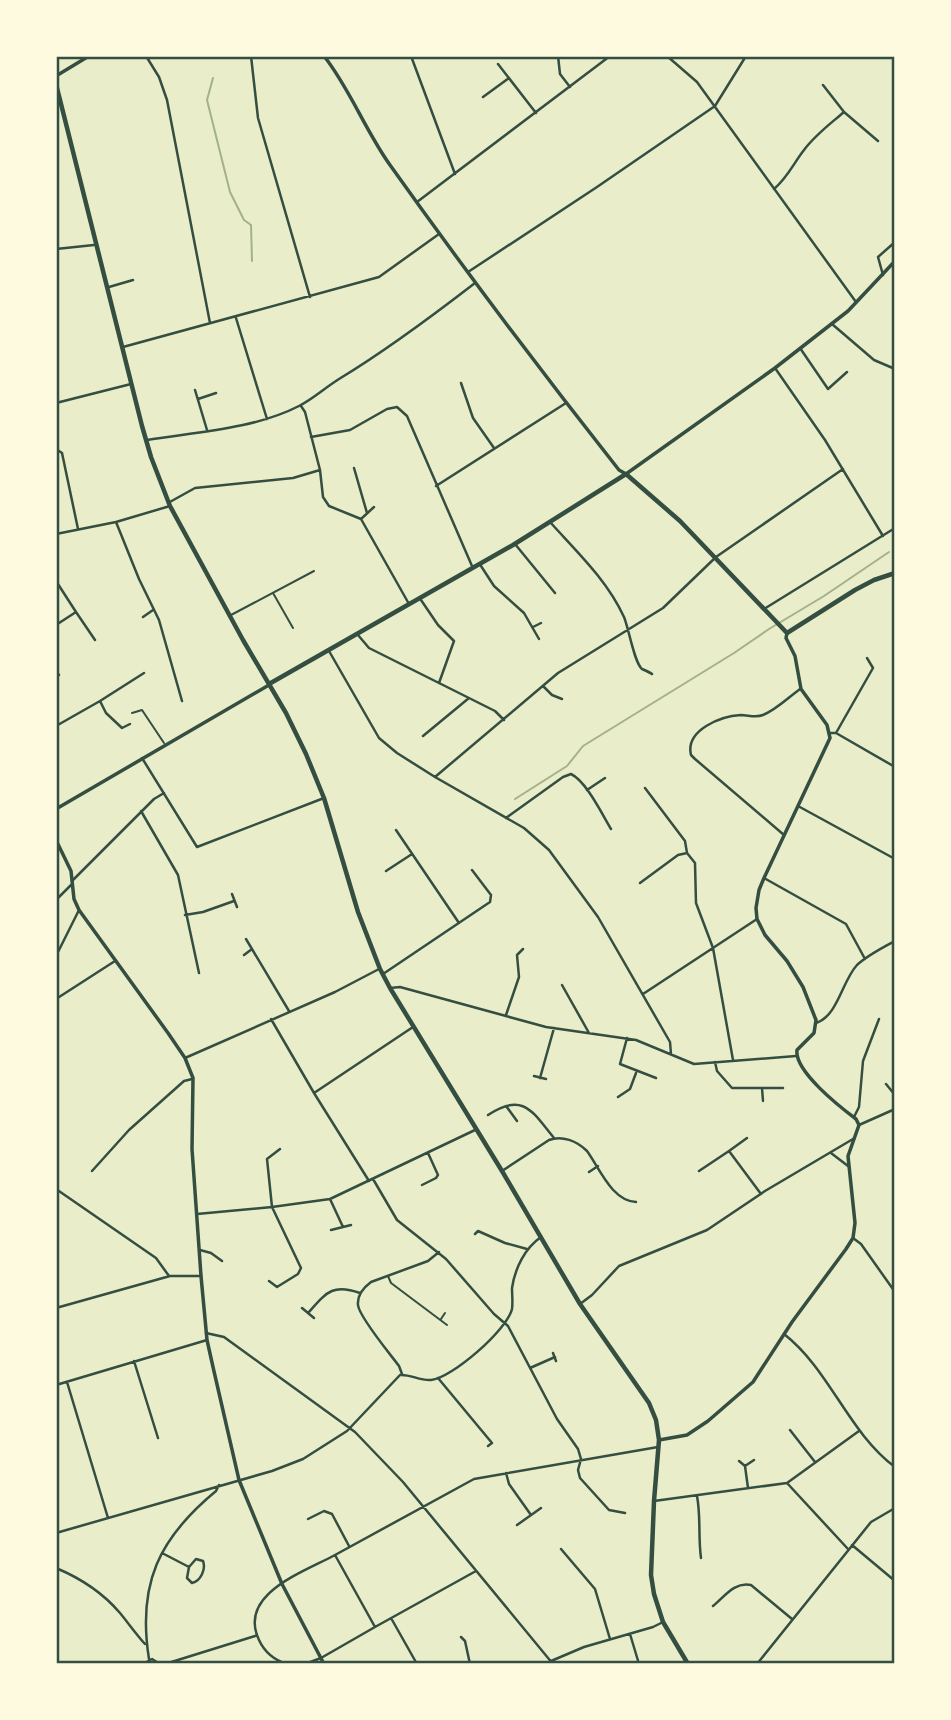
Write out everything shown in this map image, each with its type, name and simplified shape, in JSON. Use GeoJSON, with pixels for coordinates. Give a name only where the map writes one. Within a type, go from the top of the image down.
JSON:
{"type":"FeatureCollection","features":[{"type":"Feature","properties":{"kind":"main road"},"geometry":{"type":"LineString","coordinates":[[56,84],[146,440],[169,505],[298,735],[324,798],[358,912],[381,972],[580,1304],[649,1403],[656,1420],[659,1440],[654,1501],[654,1594],[663,1622],[688,1664]]}},
{"type":"Feature","properties":{"kind":"main road"},"geometry":{"type":"LineString","coordinates":[[269,684],[515,544],[626,474],[680,520],[787,633],[855,590],[895,573]]}},
{"type":"Feature","properties":{"kind":"street"},"geometry":{"type":"LineString","coordinates":[[56,76],[89,56]]}},
{"type":"Feature","properties":{"kind":"street"},"geometry":{"type":"LineString","coordinates":[[146,56],[159,77],[167,100],[210,325]]}},
{"type":"Feature","properties":{"kind":"street"},"geometry":{"type":"LineString","coordinates":[[251,56],[258,118],[310,297]]}},
{"type":"Feature","properties":{"kind":"street"},"geometry":{"type":"LineString","coordinates":[[324,56],[388,162],[439,234],[566,403],[619,471],[626,474],[832,324],[857,304],[895,261]]}},
{"type":"Feature","properties":{"kind":"street"},"geometry":{"type":"LineString","coordinates":[[411,56],[455,174]]}},
{"type":"Feature","properties":{"kind":"street"},"geometry":{"type":"LineString","coordinates":[[558,56],[560,74],[569,87]]}},
{"type":"Feature","properties":{"kind":"street"},"geometry":{"type":"LineString","coordinates":[[418,202],[610,56]]}},
{"type":"Feature","properties":{"kind":"street"},"geometry":{"type":"LineString","coordinates":[[667,56],[697,82],[857,304]]}},
{"type":"Feature","properties":{"kind":"street"},"geometry":{"type":"LineString","coordinates":[[468,272],[715,106],[746,56]]}},
{"type":"Feature","properties":{"kind":"street"},"geometry":{"type":"LineString","coordinates":[[891,56],[895,60]]}},
{"type":"Feature","properties":{"kind":"street"},"geometry":{"type":"LineString","coordinates":[[498,64],[536,113]]}},
{"type":"Feature","properties":{"kind":"street"},"geometry":{"type":"LineString","coordinates":[[483,97],[509,78]]}},
{"type":"Feature","properties":{"kind":"street"},"geometry":{"type":"LineString","coordinates":[[823,85],[844,112],[878,141]]}},
{"type":"Feature","properties":{"kind":"street"},"geometry":{"type":"LineString","coordinates":[[774,189],[785,179],[818,134],[844,112]]}},
{"type":"Feature","properties":{"kind":"street"},"geometry":{"type":"LineString","coordinates":[[123,347],[379,277],[439,234]]}},
{"type":"Feature","properties":{"kind":"street"},"geometry":{"type":"LineString","coordinates":[[883,275],[878,257],[895,242]]}},
{"type":"Feature","properties":{"kind":"street"},"geometry":{"type":"LineString","coordinates":[[56,249],[95,245]]}},
{"type":"Feature","properties":{"kind":"street"},"geometry":{"type":"LineString","coordinates":[[106,288],[133,280]]}},
{"type":"Feature","properties":{"kind":"street"},"geometry":{"type":"LineString","coordinates":[[146,440],[267,418],[301,406],[369,362],[475,283]]}},
{"type":"Feature","properties":{"kind":"street"},"geometry":{"type":"LineString","coordinates":[[236,317],[267,418]]}},
{"type":"Feature","properties":{"kind":"street"},"geometry":{"type":"LineString","coordinates":[[832,324],[874,360],[895,369]]}},
{"type":"Feature","properties":{"kind":"street"},"geometry":{"type":"LineString","coordinates":[[800,348],[828,389],[847,372]]}},
{"type":"Feature","properties":{"kind":"street"},"geometry":{"type":"LineString","coordinates":[[775,368],[804,408],[883,536]]}},
{"type":"Feature","properties":{"kind":"street"},"geometry":{"type":"LineString","coordinates":[[461,383],[474,418],[494,449]]}},
{"type":"Feature","properties":{"kind":"street"},"geometry":{"type":"LineString","coordinates":[[56,403],[131,384]]}},
{"type":"Feature","properties":{"kind":"street"},"geometry":{"type":"LineString","coordinates":[[195,390],[207,430]]}},
{"type":"Feature","properties":{"kind":"street"},"geometry":{"type":"LineString","coordinates":[[198,400],[216,393]]}},
{"type":"Feature","properties":{"kind":"street"},"geometry":{"type":"LineString","coordinates":[[436,486],[566,403]]}},
{"type":"Feature","properties":{"kind":"street"},"geometry":{"type":"LineString","coordinates":[[301,406],[320,470],[323,497],[329,506],[361,519],[409,604]]}},
{"type":"Feature","properties":{"kind":"street"},"geometry":{"type":"LineString","coordinates":[[311,437],[350,430],[387,409],[397,407],[407,416],[473,567]]}},
{"type":"Feature","properties":{"kind":"street"},"geometry":{"type":"LineString","coordinates":[[56,449],[62,453],[78,529]]}},
{"type":"Feature","properties":{"kind":"street"},"geometry":{"type":"LineString","coordinates":[[354,468],[368,513]]}},
{"type":"Feature","properties":{"kind":"street"},"geometry":{"type":"LineString","coordinates":[[435,777],[579,659],[663,608],[716,557],[843,469]]}},
{"type":"Feature","properties":{"kind":"street"},"geometry":{"type":"LineString","coordinates":[[56,534],[116,522],[169,505],[195,488],[293,478],[320,470]]}},
{"type":"Feature","properties":{"kind":"street"},"geometry":{"type":"LineString","coordinates":[[361,519],[374,507]]}},
{"type":"Feature","properties":{"kind":"street"},"geometry":{"type":"LineString","coordinates":[[116,522],[159,620],[182,701]]}},
{"type":"Feature","properties":{"kind":"street"},"geometry":{"type":"LineString","coordinates":[[550,522],[602,580],[629,629],[638,663],[642,669],[652,674]]}},
{"type":"Feature","properties":{"kind":"street"},"geometry":{"type":"LineString","coordinates":[[766,611],[895,528]]}},
{"type":"Feature","properties":{"kind":"street"},"geometry":{"type":"LineString","coordinates":[[515,544],[555,593]]}},
{"type":"Feature","properties":{"kind":"street"},"geometry":{"type":"LineString","coordinates":[[479,564],[494,586],[524,613],[539,639]]}},
{"type":"Feature","properties":{"kind":"street"},"geometry":{"type":"LineString","coordinates":[[56,581],[95,640]]}},
{"type":"Feature","properties":{"kind":"street"},"geometry":{"type":"LineString","coordinates":[[419,598],[438,625],[454,641],[439,683]]}},
{"type":"Feature","properties":{"kind":"street"},"geometry":{"type":"LineString","coordinates":[[143,617],[153,610]]}},
{"type":"Feature","properties":{"kind":"street"},"geometry":{"type":"LineString","coordinates":[[56,625],[76,612]]}},
{"type":"Feature","properties":{"kind":"street"},"geometry":{"type":"LineString","coordinates":[[533,627],[541,623]]}},
{"type":"Feature","properties":{"kind":"street"},"geometry":{"type":"LineString","coordinates":[[787,633],[786,638],[797,662],[800,689],[827,725],[829,745],[764,878],[757,900],[757,919],[765,935],[787,961],[803,987],[816,1023],[812,1036],[799,1047],[796,1056],[824,1092],[859,1125]]}},
{"type":"Feature","properties":{"kind":"street"},"geometry":{"type":"LineString","coordinates":[[358,635],[369,648],[495,711],[504,720]]}},
{"type":"Feature","properties":{"kind":"street"},"geometry":{"type":"LineString","coordinates":[[329,651],[379,738],[435,777],[531,833],[549,850],[597,917],[670,1042],[671,1054]]}},
{"type":"Feature","properties":{"kind":"street"},"geometry":{"type":"LineString","coordinates":[[836,733],[873,668],[867,658]]}},
{"type":"Feature","properties":{"kind":"street"},"geometry":{"type":"LineString","coordinates":[[56,726],[144,673]]}},
{"type":"Feature","properties":{"kind":"street"},"geometry":{"type":"LineString","coordinates":[[56,809],[269,684]]}},
{"type":"Feature","properties":{"kind":"street"},"geometry":{"type":"LineString","coordinates":[[543,687],[562,699]]}},
{"type":"Feature","properties":{"kind":"street"},"geometry":{"type":"LineString","coordinates":[[784,835],[695,759],[691,755],[690,744],[694,737],[713,723],[729,716],[762,716],[800,689]]}},
{"type":"Feature","properties":{"kind":"street"},"geometry":{"type":"LineString","coordinates":[[423,736],[469,698]]}},
{"type":"Feature","properties":{"kind":"street"},"geometry":{"type":"LineString","coordinates":[[100,701],[106,713],[122,728],[130,724]]}},
{"type":"Feature","properties":{"kind":"street"},"geometry":{"type":"LineString","coordinates":[[829,733],[836,733],[895,767]]}},
{"type":"Feature","properties":{"kind":"street"},"geometry":{"type":"LineString","coordinates":[[142,758],[197,846],[324,798]]}},
{"type":"Feature","properties":{"kind":"street"},"geometry":{"type":"LineString","coordinates":[[506,818],[568,775],[576,777],[587,790],[611,829]]}},
{"type":"Feature","properties":{"kind":"street"},"geometry":{"type":"LineString","coordinates":[[587,790],[605,778]]}},
{"type":"Feature","properties":{"kind":"street"},"geometry":{"type":"LineString","coordinates":[[645,788],[685,841],[687,853],[695,863],[696,903],[713,948],[733,1060]]}},
{"type":"Feature","properties":{"kind":"street"},"geometry":{"type":"LineString","coordinates":[[56,900],[141,811],[164,793]]}},
{"type":"Feature","properties":{"kind":"street"},"geometry":{"type":"LineString","coordinates":[[798,806],[895,859]]}},
{"type":"Feature","properties":{"kind":"street"},"geometry":{"type":"LineString","coordinates":[[141,811],[178,875],[199,973]]}},
{"type":"Feature","properties":{"kind":"street"},"geometry":{"type":"LineString","coordinates":[[396,830],[458,923]]}},
{"type":"Feature","properties":{"kind":"street"},"geometry":{"type":"LineString","coordinates":[[56,840],[68,863],[79,910],[185,1058],[193,1078],[192,1149],[207,1340],[239,1480],[282,1584],[324,1664]]}},
{"type":"Feature","properties":{"kind":"street"},"geometry":{"type":"LineString","coordinates":[[640,883],[678,855],[687,853]]}},
{"type":"Feature","properties":{"kind":"street"},"geometry":{"type":"LineString","coordinates":[[386,871],[412,854]]}},
{"type":"Feature","properties":{"kind":"street"},"geometry":{"type":"LineString","coordinates":[[185,1058],[381,972],[458,923],[490,902],[491,895],[472,870]]}},
{"type":"Feature","properties":{"kind":"street"},"geometry":{"type":"LineString","coordinates":[[764,878],[846,924],[865,959]]}},
{"type":"Feature","properties":{"kind":"street"},"geometry":{"type":"LineString","coordinates":[[232,894],[237,907]]}},
{"type":"Feature","properties":{"kind":"street"},"geometry":{"type":"LineString","coordinates":[[186,915],[234,901]]}},
{"type":"Feature","properties":{"kind":"street"},"geometry":{"type":"LineString","coordinates":[[56,956],[79,910]]}},
{"type":"Feature","properties":{"kind":"street"},"geometry":{"type":"LineString","coordinates":[[643,994],[757,919]]}},
{"type":"Feature","properties":{"kind":"street"},"geometry":{"type":"LineString","coordinates":[[246,939],[289,1012]]}},
{"type":"Feature","properties":{"kind":"street"},"geometry":{"type":"LineString","coordinates":[[816,1023],[828,1016],[852,972],[865,959],[895,941]]}},
{"type":"Feature","properties":{"kind":"street"},"geometry":{"type":"LineString","coordinates":[[244,955],[252,949]]}},
{"type":"Feature","properties":{"kind":"street"},"geometry":{"type":"LineString","coordinates":[[506,1015],[519,976],[517,955],[523,949]]}},
{"type":"Feature","properties":{"kind":"street"},"geometry":{"type":"LineString","coordinates":[[56,999],[116,961]]}},
{"type":"Feature","properties":{"kind":"street"},"geometry":{"type":"LineString","coordinates":[[562,985],[589,1032]]}},
{"type":"Feature","properties":{"kind":"street"},"geometry":{"type":"LineString","coordinates":[[390,988],[400,987],[554,1028],[627,1038],[694,1064],[796,1056]]}},
{"type":"Feature","properties":{"kind":"street"},"geometry":{"type":"LineString","coordinates":[[271,1019],[369,1181]]}},
{"type":"Feature","properties":{"kind":"street"},"geometry":{"type":"LineString","coordinates":[[853,1117],[859,1107],[863,1061],[879,1019]]}},
{"type":"Feature","properties":{"kind":"street"},"geometry":{"type":"LineString","coordinates":[[314,1093],[413,1027]]}},
{"type":"Feature","properties":{"kind":"street"},"geometry":{"type":"LineString","coordinates":[[540,1078],[554,1028]]}},
{"type":"Feature","properties":{"kind":"street"},"geometry":{"type":"LineString","coordinates":[[627,1038],[620,1064],[656,1078]]}},
{"type":"Feature","properties":{"kind":"street"},"geometry":{"type":"LineString","coordinates":[[715,1062],[717,1071],[732,1088],[783,1087]]}},
{"type":"Feature","properties":{"kind":"street"},"geometry":{"type":"LineString","coordinates":[[618,1097],[631,1089],[636,1071]]}},
{"type":"Feature","properties":{"kind":"street"},"geometry":{"type":"LineString","coordinates":[[534,1076],[546,1079]]}},
{"type":"Feature","properties":{"kind":"street"},"geometry":{"type":"LineString","coordinates":[[92,1171],[129,1130],[184,1081],[193,1078]]}},
{"type":"Feature","properties":{"kind":"street"},"geometry":{"type":"LineString","coordinates":[[886,1084],[895,1095]]}},
{"type":"Feature","properties":{"kind":"street"},"geometry":{"type":"LineString","coordinates":[[762,1088],[763,1101]]}},
{"type":"Feature","properties":{"kind":"street"},"geometry":{"type":"LineString","coordinates":[[506,1105],[517,1121]]}},
{"type":"Feature","properties":{"kind":"street"},"geometry":{"type":"LineString","coordinates":[[488,1115],[506,1105],[525,1107],[533,1110],[554,1138]]}},
{"type":"Feature","properties":{"kind":"street"},"geometry":{"type":"LineString","coordinates":[[659,1440],[687,1435],[708,1421],[739,1395],[764,1367],[784,1334],[853,1238],[855,1220],[848,1152],[859,1125],[895,1109]]}},
{"type":"Feature","properties":{"kind":"street"},"geometry":{"type":"LineString","coordinates":[[197,1214],[272,1208],[330,1199],[476,1129]]}},
{"type":"Feature","properties":{"kind":"street"},"geometry":{"type":"LineString","coordinates":[[502,1171],[554,1138],[565,1139],[581,1145],[615,1192],[626,1201],[636,1202]]}},
{"type":"Feature","properties":{"kind":"street"},"geometry":{"type":"LineString","coordinates":[[699,1171],[747,1138]]}},
{"type":"Feature","properties":{"kind":"street"},"geometry":{"type":"LineString","coordinates":[[580,1304],[619,1266],[706,1230],[853,1139]]}},
{"type":"Feature","properties":{"kind":"street"},"geometry":{"type":"LineString","coordinates":[[269,1281],[277,1287],[298,1274],[301,1268],[272,1208],[267,1158],[280,1149]]}},
{"type":"Feature","properties":{"kind":"street"},"geometry":{"type":"LineString","coordinates":[[729,1151],[761,1194]]}},
{"type":"Feature","properties":{"kind":"street"},"geometry":{"type":"LineString","coordinates":[[422,1185],[438,1175],[428,1153]]}},
{"type":"Feature","properties":{"kind":"street"},"geometry":{"type":"LineString","coordinates":[[831,1153],[848,1166]]}},
{"type":"Feature","properties":{"kind":"street"},"geometry":{"type":"LineString","coordinates":[[589,1172],[598,1166]]}},
{"type":"Feature","properties":{"kind":"street"},"geometry":{"type":"LineString","coordinates":[[373,1179],[397,1220],[439,1252],[505,1323],[557,1419],[577,1447],[581,1459],[578,1470],[580,1478],[609,1510],[625,1513]]}},
{"type":"Feature","properties":{"kind":"street"},"geometry":{"type":"LineString","coordinates":[[56,1189],[156,1258],[170,1276]]}},
{"type":"Feature","properties":{"kind":"street"},"geometry":{"type":"LineString","coordinates":[[330,1199],[343,1227]]}},
{"type":"Feature","properties":{"kind":"street"},"geometry":{"type":"LineString","coordinates":[[625,1207],[626,1201]]}},
{"type":"Feature","properties":{"kind":"street"},"geometry":{"type":"LineString","coordinates":[[331,1230],[351,1225]]}},
{"type":"Feature","properties":{"kind":"street"},"geometry":{"type":"LineString","coordinates":[[475,1234],[478,1231],[527,1249]]}},
{"type":"Feature","properties":{"kind":"street"},"geometry":{"type":"LineString","coordinates":[[402,1374],[427,1380],[438,1378],[474,1354],[505,1323],[512,1308],[514,1278],[527,1249],[541,1237]]}},
{"type":"Feature","properties":{"kind":"street"},"geometry":{"type":"LineString","coordinates":[[853,1238],[859,1241],[895,1292]]}},
{"type":"Feature","properties":{"kind":"street"},"geometry":{"type":"LineString","coordinates":[[200,1250],[211,1253],[222,1261]]}},
{"type":"Feature","properties":{"kind":"street"},"geometry":{"type":"LineString","coordinates":[[402,1374],[360,1312],[360,1293],[368,1284],[428,1261],[439,1252]]}},
{"type":"Feature","properties":{"kind":"street"},"geometry":{"type":"LineString","coordinates":[[56,1308],[170,1276],[201,1276]]}},
{"type":"Feature","properties":{"kind":"street"},"geometry":{"type":"LineString","coordinates":[[308,1313],[327,1292],[342,1289],[360,1293]]}},
{"type":"Feature","properties":{"kind":"street"},"geometry":{"type":"LineString","coordinates":[[302,1308],[314,1318]]}},
{"type":"Feature","properties":{"kind":"street"},"geometry":{"type":"LineString","coordinates":[[206,1333],[224,1337],[350,1427],[403,1482],[552,1662]]}},
{"type":"Feature","properties":{"kind":"street"},"geometry":{"type":"LineString","coordinates":[[784,1334],[802,1349],[876,1453],[895,1467]]}},
{"type":"Feature","properties":{"kind":"street"},"geometry":{"type":"LineString","coordinates":[[56,1385],[207,1340]]}},
{"type":"Feature","properties":{"kind":"street"},"geometry":{"type":"LineString","coordinates":[[530,1368],[555,1357]]}},
{"type":"Feature","properties":{"kind":"street"},"geometry":{"type":"LineString","coordinates":[[134,1362],[159,1438]]}},
{"type":"Feature","properties":{"kind":"street"},"geometry":{"type":"LineString","coordinates":[[56,1533],[303,1459],[335,1440],[402,1374]]}},
{"type":"Feature","properties":{"kind":"street"},"geometry":{"type":"LineString","coordinates":[[438,1378],[492,1443],[488,1446]]}},
{"type":"Feature","properties":{"kind":"street"},"geometry":{"type":"LineString","coordinates":[[67,1382],[108,1518]]}},
{"type":"Feature","properties":{"kind":"street"},"geometry":{"type":"LineString","coordinates":[[790,1430],[815,1462]]}},
{"type":"Feature","properties":{"kind":"street"},"geometry":{"type":"LineString","coordinates":[[654,1501],[787,1483],[859,1431]]}},
{"type":"Feature","properties":{"kind":"street"},"geometry":{"type":"LineString","coordinates":[[287,1664],[271,1657],[257,1636],[254,1615],[265,1596],[282,1584],[474,1479],[658,1447]]}},
{"type":"Feature","properties":{"kind":"street"},"geometry":{"type":"LineString","coordinates":[[745,1466],[754,1460]]}},
{"type":"Feature","properties":{"kind":"street"},"geometry":{"type":"LineString","coordinates":[[739,1461],[745,1466],[748,1488]]}},
{"type":"Feature","properties":{"kind":"street"},"geometry":{"type":"LineString","coordinates":[[506,1473],[509,1485],[531,1515]]}},
{"type":"Feature","properties":{"kind":"street"},"geometry":{"type":"LineString","coordinates":[[787,1483],[848,1549]]}},
{"type":"Feature","properties":{"kind":"street"},"geometry":{"type":"LineString","coordinates":[[149,1659],[146,1646],[146,1610],[149,1588],[162,1553],[179,1525],[218,1489],[219,1485]]}},
{"type":"Feature","properties":{"kind":"street"},"geometry":{"type":"LineString","coordinates":[[696,1495],[701,1516],[698,1535],[701,1558]]}},
{"type":"Feature","properties":{"kind":"street"},"geometry":{"type":"LineString","coordinates":[[517,1525],[541,1508]]}},
{"type":"Feature","properties":{"kind":"street"},"geometry":{"type":"LineString","coordinates":[[757,1664],[876,1517],[895,1508]]}},
{"type":"Feature","properties":{"kind":"street"},"geometry":{"type":"LineString","coordinates":[[308,1519],[324,1511],[332,1514],[349,1547]]}},
{"type":"Feature","properties":{"kind":"street"},"geometry":{"type":"LineString","coordinates":[[852,1545],[895,1581]]}},
{"type":"Feature","properties":{"kind":"street"},"geometry":{"type":"LineString","coordinates":[[561,1549],[595,1589],[610,1639]]}},
{"type":"Feature","properties":{"kind":"street"},"geometry":{"type":"LineString","coordinates":[[162,1553],[189,1567]]}},
{"type":"Feature","properties":{"kind":"street"},"geometry":{"type":"LineString","coordinates":[[335,1555],[375,1627]]}},
{"type":"Feature","properties":{"kind":"street"},"geometry":{"type":"LineString","coordinates":[[196,1559],[203,1561],[204,1569],[196,1582],[192,1583],[187,1578],[189,1567],[196,1559]]}},
{"type":"Feature","properties":{"kind":"street"},"geometry":{"type":"LineString","coordinates":[[56,1568],[101,1594],[146,1646]]}},
{"type":"Feature","properties":{"kind":"street"},"geometry":{"type":"LineString","coordinates":[[305,1664],[321,1658],[476,1570]]}},
{"type":"Feature","properties":{"kind":"street"},"geometry":{"type":"LineString","coordinates":[[713,1606],[738,1585],[745,1583],[792,1619]]}},
{"type":"Feature","properties":{"kind":"street"},"geometry":{"type":"LineString","coordinates":[[391,1618],[417,1664]]}},
{"type":"Feature","properties":{"kind":"street"},"geometry":{"type":"LineString","coordinates":[[544,1664],[663,1622]]}},
{"type":"Feature","properties":{"kind":"street"},"geometry":{"type":"LineString","coordinates":[[630,1634],[639,1664]]}},
{"type":"Feature","properties":{"kind":"street"},"geometry":{"type":"LineString","coordinates":[[142,1664],[149,1659],[155,1659],[162,1664],[257,1636]]}},
{"type":"Feature","properties":{"kind":"street"},"geometry":{"type":"LineString","coordinates":[[461,1637],[465,1642],[470,1664]]}},
{"type":"Feature","properties":{"kind":"lane"},"geometry":{"type":"LineString","coordinates":[[229,616],[314,571]]}},
{"type":"Feature","properties":{"kind":"lane"},"geometry":{"type":"LineString","coordinates":[[274,593],[293,628]]}},
{"type":"Feature","properties":{"kind":"lane"},"geometry":{"type":"LineString","coordinates":[[132,713],[142,710],[165,744]]}},
{"type":"Feature","properties":{"kind":"lane"},"geometry":{"type":"LineString","coordinates":[[387,1275],[390,1283],[447,1325]]}},
{"type":"Feature","properties":{"kind":"lane"},"geometry":{"type":"LineString","coordinates":[[440,1320],[445,1313]]}},
{"type":"Feature","properties":{"kind":"waterway"},"geometry":{"type":"LineString","coordinates":[[213,78],[207,100],[230,192],[244,220],[251,225],[252,261]]}},
{"type":"Feature","properties":{"kind":"waterway"},"geometry":{"type":"LineString","coordinates":[[515,799],[567,766],[583,746],[824,596],[889,552]]}}]}
